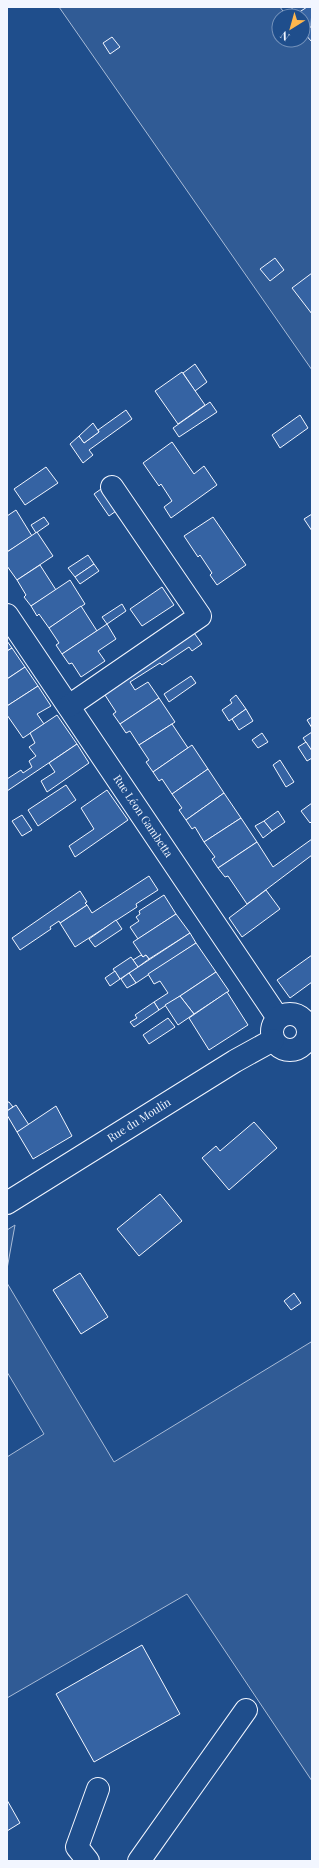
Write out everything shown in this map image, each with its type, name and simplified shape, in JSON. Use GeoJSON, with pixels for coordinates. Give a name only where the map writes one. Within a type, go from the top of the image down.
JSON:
{"type":"FeatureCollection","features":[{"type":"Feature","properties":{"kind":"street"},"geometry":{"type":"LineString","coordinates":[[69,706],[200,616],[112,487]]}},
{"type":"Feature","properties":{"kind":"street","name":"Rue Léon Gambetta"},"geometry":{"type":"LineString","coordinates":[[7,615],[278,1018]]}},
{"type":"Feature","properties":{"kind":"street"},"geometry":{"type":"LineString","coordinates":[[286,1014],[307,1015],[307,1054],[277,1047],[272,1040],[271,1032],[273,1024],[278,1018],[286,1014]]}},
{"type":"Feature","properties":{"kind":"street","name":"Rue du Moulin"},"geometry":{"type":"LineString","coordinates":[[7,1203],[235,1061],[272,1040]]}},
{"type":"Feature","properties":{"kind":"street"},"geometry":{"type":"LineString","coordinates":[[139,1861],[246,1710]]}},
{"type":"Feature","properties":{"kind":"street"},"geometry":{"type":"LineString","coordinates":[[88,1861],[77,1847],[98,1789]]}},
{"type":"Feature","properties":{"kind":"shaded area"},"geometry":{"type":"Polygon","coordinates":[[[59,7],[280,7],[281,8],[271,8],[271,48],[311,48],[311,8],[293,8],[312,7],[312,370],[59,7]]]}},
{"type":"Feature","properties":{"kind":"shaded area"},"geometry":{"type":"Polygon","coordinates":[[[15,1225],[7,1269],[7,1230],[15,1225]]]}},
{"type":"Feature","properties":{"kind":"shaded area"},"geometry":{"type":"Polygon","coordinates":[[[7,1283],[114,1462],[311,1342],[312,1343],[312,1781],[187,1594],[7,1698],[7,1457],[44,1434],[7,1372],[7,1283]]]}},
{"type":"Feature","properties":{"kind":"building"},"geometry":{"type":"Polygon","coordinates":[[[312,7],[311,28],[311,8],[306,8],[312,7]]]}},
{"type":"Feature","properties":{"kind":"building"},"geometry":{"type":"Polygon","coordinates":[[[311,28],[312,29],[312,42],[311,41],[311,28]]]}},
{"type":"Feature","properties":{"kind":"building"},"geometry":{"type":"Polygon","coordinates":[[[112,37],[120,47],[110,54],[103,43],[112,37]]]}},
{"type":"Feature","properties":{"kind":"building"},"geometry":{"type":"Polygon","coordinates":[[[275,258],[284,270],[270,281],[260,269],[275,258]]]}},
{"type":"Feature","properties":{"kind":"building"},"geometry":{"type":"Polygon","coordinates":[[[312,273],[312,314],[292,288],[312,273]]]}},
{"type":"Feature","properties":{"kind":"building"},"geometry":{"type":"Polygon","coordinates":[[[195,364],[207,382],[195,391],[183,373],[195,364]]]}},
{"type":"Feature","properties":{"kind":"building"},"geometry":{"type":"Polygon","coordinates":[[[182,372],[205,405],[178,424],[155,391],[182,372]]]}},
{"type":"Feature","properties":{"kind":"building"},"geometry":{"type":"Polygon","coordinates":[[[210,402],[217,412],[179,437],[173,428],[210,402]]]}},
{"type":"Feature","properties":{"kind":"building"},"geometry":{"type":"Polygon","coordinates":[[[126,410],[132,419],[89,450],[93,455],[83,463],[70,444],[79,436],[84,443],[99,432],[98,430],[126,410]]]}},
{"type":"Feature","properties":{"kind":"building"},"geometry":{"type":"Polygon","coordinates":[[[300,415],[308,428],[280,448],[272,435],[300,415]]]}},
{"type":"Feature","properties":{"kind":"building"},"geometry":{"type":"Polygon","coordinates":[[[93,423],[99,432],[84,443],[79,436],[93,423]]]}},
{"type":"Feature","properties":{"kind":"building"},"geometry":{"type":"Polygon","coordinates":[[[172,442],[194,474],[204,466],[217,485],[171,518],[164,507],[172,501],[161,484],[159,486],[143,463],[172,442]]]}},
{"type":"Feature","properties":{"kind":"building"},"geometry":{"type":"Polygon","coordinates":[[[46,467],[58,483],[25,505],[14,489],[46,467]]]}},
{"type":"Feature","properties":{"kind":"building"},"geometry":{"type":"Polygon","coordinates":[[[101,489],[116,511],[109,516],[94,494],[101,489]]]}},
{"type":"Feature","properties":{"kind":"building"},"geometry":{"type":"Polygon","coordinates":[[[16,510],[32,536],[7,552],[7,516],[16,510]]]}},
{"type":"Feature","properties":{"kind":"building"},"geometry":{"type":"Polygon","coordinates":[[[312,514],[312,531],[304,519],[312,514]]]}},
{"type":"Feature","properties":{"kind":"building"},"geometry":{"type":"Polygon","coordinates":[[[44,517],[49,524],[36,533],[31,525],[44,517]]]}},
{"type":"Feature","properties":{"kind":"building"},"geometry":{"type":"Polygon","coordinates":[[[213,517],[246,565],[217,585],[210,575],[212,573],[200,555],[198,557],[184,536],[213,517]]]}},
{"type":"Feature","properties":{"kind":"building"},"geometry":{"type":"Polygon","coordinates":[[[37,532],[53,556],[17,580],[7,566],[7,552],[37,532]]]}},
{"type":"Feature","properties":{"kind":"building"},"geometry":{"type":"Polygon","coordinates":[[[88,555],[94,564],[75,577],[68,568],[88,555]]]}},
{"type":"Feature","properties":{"kind":"building"},"geometry":{"type":"Polygon","coordinates":[[[94,564],[99,571],[80,584],[75,577],[94,564]]]}},
{"type":"Feature","properties":{"kind":"building"},"geometry":{"type":"Polygon","coordinates":[[[40,565],[56,590],[31,606],[24,597],[26,595],[17,580],[40,565]]]}},
{"type":"Feature","properties":{"kind":"building"},"geometry":{"type":"Polygon","coordinates":[[[70,580],[85,604],[49,628],[39,614],[37,616],[31,606],[70,580]]]}},
{"type":"Feature","properties":{"kind":"building"},"geometry":{"type":"Polygon","coordinates":[[[162,587],[174,605],[142,626],[130,609],[162,587]]]}},
{"type":"Feature","properties":{"kind":"building"},"geometry":{"type":"Polygon","coordinates":[[[122,604],[126,611],[107,624],[102,617],[122,604]]]}},
{"type":"Feature","properties":{"kind":"building"},"geometry":{"type":"Polygon","coordinates":[[[81,606],[97,631],[62,654],[56,645],[59,643],[49,628],[81,606]]]}},
{"type":"Feature","properties":{"kind":"building"},"geometry":{"type":"Polygon","coordinates":[[[107,624],[116,639],[98,651],[105,661],[81,677],[72,663],[69,664],[62,654],[107,624]]]}},
{"type":"Feature","properties":{"kind":"building"},"geometry":{"type":"Polygon","coordinates":[[[192,630],[202,644],[192,651],[189,647],[162,665],[160,663],[130,682],[135,690],[148,682],[159,698],[120,724],[113,714],[116,712],[103,692],[192,630]]]}},
{"type":"Feature","properties":{"kind":"building"},"geometry":{"type":"Polygon","coordinates":[[[7,641],[12,648],[7,651],[7,641]]]}},
{"type":"Feature","properties":{"kind":"building"},"geometry":{"type":"Polygon","coordinates":[[[12,648],[25,667],[7,679],[7,651],[12,648]]]}},
{"type":"Feature","properties":{"kind":"building"},"geometry":{"type":"Polygon","coordinates":[[[25,667],[38,686],[7,706],[7,679],[25,667]]]}},
{"type":"Feature","properties":{"kind":"building"},"geometry":{"type":"Polygon","coordinates":[[[191,676],[196,683],[169,702],[164,694],[191,676]]]}},
{"type":"Feature","properties":{"kind":"building"},"geometry":{"type":"Polygon","coordinates":[[[38,686],[51,706],[37,714],[44,724],[23,738],[7,715],[7,706],[38,686]]]}},
{"type":"Feature","properties":{"kind":"building"},"geometry":{"type":"Polygon","coordinates":[[[236,695],[246,709],[229,721],[222,710],[232,703],[230,700],[236,695]]]}},
{"type":"Feature","properties":{"kind":"building"},"geometry":{"type":"Polygon","coordinates":[[[159,698],[175,722],[139,745],[130,731],[126,733],[120,724],[159,698]]]}},
{"type":"Feature","properties":{"kind":"building"},"geometry":{"type":"Polygon","coordinates":[[[246,709],[253,721],[239,730],[232,719],[246,709]]]}},
{"type":"Feature","properties":{"kind":"building"},"geometry":{"type":"Polygon","coordinates":[[[57,715],[77,744],[7,791],[7,779],[21,770],[23,773],[32,767],[29,761],[36,756],[29,747],[35,743],[30,733],[57,715]]]}},
{"type":"Feature","properties":{"kind":"building"},"geometry":{"type":"Polygon","coordinates":[[[312,717],[312,728],[307,720],[312,717]]]}},
{"type":"Feature","properties":{"kind":"building"},"geometry":{"type":"Polygon","coordinates":[[[172,724],[188,748],[153,772],[146,762],[149,760],[139,745],[172,724]]]}},
{"type":"Feature","properties":{"kind":"building"},"geometry":{"type":"Polygon","coordinates":[[[312,732],[312,751],[303,738],[312,732]]]}},
{"type":"Feature","properties":{"kind":"building"},"geometry":{"type":"Polygon","coordinates":[[[262,733],[268,742],[258,748],[252,740],[262,733]]]}},
{"type":"Feature","properties":{"kind":"building"},"geometry":{"type":"Polygon","coordinates":[[[306,742],[312,751],[312,758],[307,761],[298,747],[306,742]]]}},
{"type":"Feature","properties":{"kind":"building"},"geometry":{"type":"Polygon","coordinates":[[[77,744],[89,763],[47,792],[41,781],[55,772],[49,763],[77,744]]]}},
{"type":"Feature","properties":{"kind":"building"},"geometry":{"type":"Polygon","coordinates":[[[192,745],[208,769],[172,794],[162,779],[159,781],[153,772],[192,745]]]}},
{"type":"Feature","properties":{"kind":"building"},"geometry":{"type":"Polygon","coordinates":[[[280,760],[294,782],[286,787],[273,765],[280,760]]]}},
{"type":"Feature","properties":{"kind":"building"},"geometry":{"type":"Polygon","coordinates":[[[208,769],[224,793],[186,820],[179,810],[182,808],[172,794],[208,769]]]}},
{"type":"Feature","properties":{"kind":"building"},"geometry":{"type":"Polygon","coordinates":[[[66,785],[76,800],[38,826],[28,810],[66,785]]]}},
{"type":"Feature","properties":{"kind":"building"},"geometry":{"type":"Polygon","coordinates":[[[107,790],[128,820],[75,857],[69,846],[94,829],[81,808],[107,790]]]}},
{"type":"Feature","properties":{"kind":"building"},"geometry":{"type":"Polygon","coordinates":[[[224,793],[241,818],[204,842],[195,827],[192,829],[186,820],[224,793]]]}},
{"type":"Feature","properties":{"kind":"building"},"geometry":{"type":"Polygon","coordinates":[[[312,803],[312,821],[310,823],[301,811],[312,803]]]}},
{"type":"Feature","properties":{"kind":"building"},"geometry":{"type":"Polygon","coordinates":[[[278,811],[285,822],[272,831],[264,821],[278,811]]]}},
{"type":"Feature","properties":{"kind":"building"},"geometry":{"type":"Polygon","coordinates":[[[22,815],[32,830],[22,836],[12,821],[22,815]]]}},
{"type":"Feature","properties":{"kind":"building"},"geometry":{"type":"Polygon","coordinates":[[[241,818],[257,842],[218,868],[212,859],[215,857],[204,842],[241,818]]]}},
{"type":"Feature","properties":{"kind":"building"},"geometry":{"type":"Polygon","coordinates":[[[264,821],[272,831],[263,838],[255,826],[264,821]]]}},
{"type":"Feature","properties":{"kind":"building"},"geometry":{"type":"Polygon","coordinates":[[[312,839],[312,855],[247,904],[228,876],[225,877],[218,868],[257,842],[273,867],[312,839]]]}},
{"type":"Feature","properties":{"kind":"building"},"geometry":{"type":"Polygon","coordinates":[[[149,876],[158,890],[136,904],[137,907],[75,947],[60,923],[87,905],[92,913],[149,876]]]}},
{"type":"Feature","properties":{"kind":"building"},"geometry":{"type":"Polygon","coordinates":[[[266,890],[280,909],[242,937],[229,918],[266,890]]]}},
{"type":"Feature","properties":{"kind":"building"},"geometry":{"type":"Polygon","coordinates":[[[80,891],[87,902],[85,903],[87,905],[60,923],[59,921],[50,927],[51,929],[20,950],[12,938],[80,891]]]}},
{"type":"Feature","properties":{"kind":"building"},"geometry":{"type":"Polygon","coordinates":[[[164,895],[176,914],[138,939],[130,927],[139,921],[136,917],[140,914],[139,911],[164,895]]]}},
{"type":"Feature","properties":{"kind":"building"},"geometry":{"type":"Polygon","coordinates":[[[176,914],[190,933],[149,959],[146,955],[143,957],[133,942],[176,914]]]}},
{"type":"Feature","properties":{"kind":"building"},"geometry":{"type":"Polygon","coordinates":[[[116,920],[122,929],[95,947],[89,939],[116,920]]]}},
{"type":"Feature","properties":{"kind":"building"},"geometry":{"type":"Polygon","coordinates":[[[190,933],[196,943],[136,983],[129,973],[190,933]]]}},
{"type":"Feature","properties":{"kind":"building"},"geometry":{"type":"Polygon","coordinates":[[[196,943],[216,972],[159,1010],[154,1002],[168,993],[160,981],[154,984],[148,974],[196,943]]]}},
{"type":"Feature","properties":{"kind":"building"},"geometry":{"type":"Polygon","coordinates":[[[141,955],[143,957],[146,955],[149,959],[138,967],[133,960],[141,955]]]}},
{"type":"Feature","properties":{"kind":"building"},"geometry":{"type":"Polygon","coordinates":[[[312,955],[312,982],[290,998],[277,980],[312,955]]]}},
{"type":"Feature","properties":{"kind":"building"},"geometry":{"type":"Polygon","coordinates":[[[131,957],[138,967],[120,979],[113,969],[131,957]]]}},
{"type":"Feature","properties":{"kind":"building"},"geometry":{"type":"Polygon","coordinates":[[[115,971],[120,979],[110,986],[105,978],[115,971]]]}},
{"type":"Feature","properties":{"kind":"building"},"geometry":{"type":"Polygon","coordinates":[[[216,972],[229,991],[194,1014],[180,996],[216,972]]]}},
{"type":"Feature","properties":{"kind":"building"},"geometry":{"type":"Polygon","coordinates":[[[129,973],[136,983],[127,988],[121,979],[129,973]]]}},
{"type":"Feature","properties":{"kind":"building"},"geometry":{"type":"Polygon","coordinates":[[[227,992],[248,1025],[209,1050],[189,1018],[227,992]]]}},
{"type":"Feature","properties":{"kind":"building"},"geometry":{"type":"Polygon","coordinates":[[[180,996],[194,1014],[178,1025],[165,1005],[180,996]]]}},
{"type":"Feature","properties":{"kind":"building"},"geometry":{"type":"Polygon","coordinates":[[[154,1002],[159,1010],[134,1027],[130,1022],[137,1018],[135,1015],[154,1002]]]}},
{"type":"Feature","properties":{"kind":"building"},"geometry":{"type":"Polygon","coordinates":[[[168,1018],[175,1027],[149,1044],[143,1035],[168,1018]]]}},
{"type":"Feature","properties":{"kind":"building"},"geometry":{"type":"Polygon","coordinates":[[[7,1102],[9,1102],[13,1107],[7,1111],[7,1102]]]}},
{"type":"Feature","properties":{"kind":"building"},"geometry":{"type":"Polygon","coordinates":[[[16,1105],[29,1125],[17,1132],[7,1115],[7,1111],[16,1105]]]}},
{"type":"Feature","properties":{"kind":"building"},"geometry":{"type":"Polygon","coordinates":[[[56,1106],[72,1136],[33,1159],[17,1132],[56,1106]]]}},
{"type":"Feature","properties":{"kind":"building"},"geometry":{"type":"Polygon","coordinates":[[[254,1122],[277,1148],[229,1190],[202,1158],[216,1146],[220,1151],[254,1122]]]}},
{"type":"Feature","properties":{"kind":"building"},"geometry":{"type":"Polygon","coordinates":[[[160,1194],[182,1221],[139,1256],[117,1229],[160,1194]]]}},
{"type":"Feature","properties":{"kind":"building"},"geometry":{"type":"Polygon","coordinates":[[[80,1273],[108,1317],[81,1334],[53,1290],[80,1273]]]}},
{"type":"Feature","properties":{"kind":"building"},"geometry":{"type":"Polygon","coordinates":[[[294,1293],[301,1303],[291,1310],[284,1301],[294,1293]]]}},
{"type":"Feature","properties":{"kind":"building"},"geometry":{"type":"Polygon","coordinates":[[[142,1645],[180,1714],[94,1762],[56,1694],[142,1645]]]}},
{"type":"Feature","properties":{"kind":"building"},"geometry":{"type":"Polygon","coordinates":[[[7,1800],[20,1823],[7,1831],[7,1800]]]}}]}
